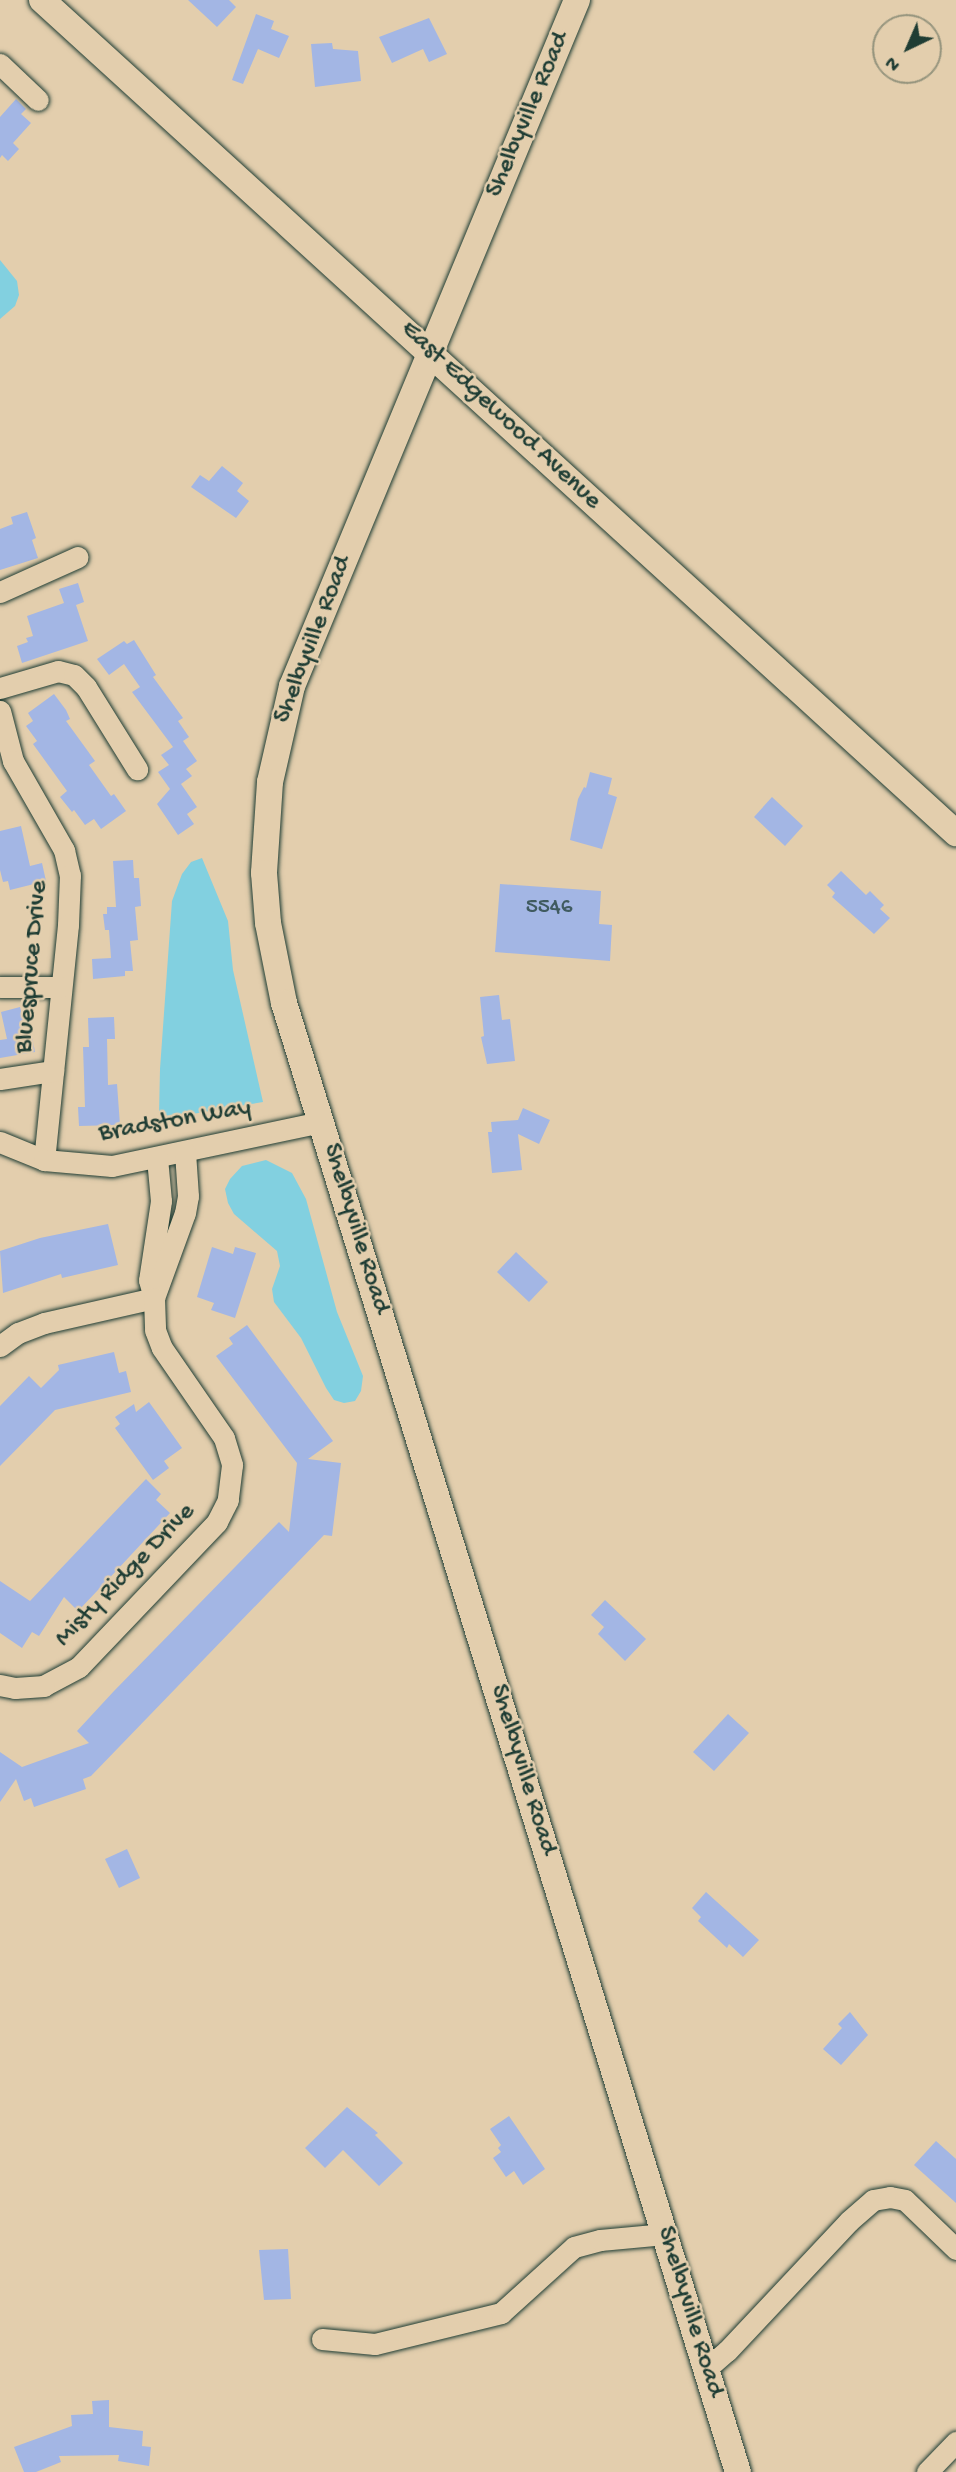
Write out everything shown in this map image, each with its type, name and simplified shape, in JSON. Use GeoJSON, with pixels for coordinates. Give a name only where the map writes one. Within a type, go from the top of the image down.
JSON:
{"type":"FeatureCollection","features":[{"type":"Feature","properties":{"kind":"main road","name":"East Edgewood Avenue"},"geometry":{"type":"LineString","coordinates":[[43,0],[956,833]]}},
{"type":"Feature","properties":{"kind":"main road","name":"Shelbyville Road"},"geometry":{"type":"LineString","coordinates":[[577,0],[292,686],[270,782],[264,873],[268,923],[280,988],[737,2472]]}},
{"type":"Feature","properties":{"kind":"street"},"geometry":{"type":"LineString","coordinates":[[0,64],[38,100]]}},
{"type":"Feature","properties":{"kind":"street"},"geometry":{"type":"LineString","coordinates":[[0,592],[78,557]]}},
{"type":"Feature","properties":{"kind":"street"},"geometry":{"type":"LineString","coordinates":[[0,688],[58,671],[74,675],[86,687],[137,769]]}},
{"type":"Feature","properties":{"kind":"street","name":"Bluespruce Drive"},"geometry":{"type":"LineString","coordinates":[[0,711],[7,764],[64,850],[70,875],[68,925],[44,1160]]}},
{"type":"Feature","properties":{"kind":"street"},"geometry":{"type":"LineString","coordinates":[[0,988],[60,987]]}},
{"type":"Feature","properties":{"kind":"street"},"geometry":{"type":"LineString","coordinates":[[0,1079],[52,1071]]}},
{"type":"Feature","properties":{"kind":"street","name":"Bradston Way"},"geometry":{"type":"LineString","coordinates":[[0,1142],[44,1160],[95,1166],[157,1158],[321,1122]]}},
{"type":"Feature","properties":{"kind":"street","name":"Misty Ridge Drive"},"geometry":{"type":"LineString","coordinates":[[154,1298],[185,1213],[188,1196],[185,1152]]}},
{"type":"Feature","properties":{"kind":"street","name":"Misty Ridge Drive"},"geometry":{"type":"LineString","coordinates":[[0,1685],[15,1688],[44,1686],[72,1672],[209,1532],[226,1506],[232,1465],[227,1444],[162,1348],[155,1331],[154,1298],[149,1280],[161,1201],[157,1158]]}},
{"type":"Feature","properties":{"kind":"street"},"geometry":{"type":"LineString","coordinates":[[0,1346],[18,1334],[44,1323],[154,1298]]}},
{"type":"Feature","properties":{"kind":"street"},"geometry":{"type":"LineString","coordinates":[[706,2369],[727,2351],[849,2221],[873,2200],[890,2197],[905,2200],[956,2249]]}},
{"type":"Feature","properties":{"kind":"street"},"geometry":{"type":"LineString","coordinates":[[322,2339],[375,2344],[501,2313],[574,2247],[600,2240],[665,2234]]}},
{"type":"Feature","properties":{"kind":"street"},"geometry":{"type":"LineString","coordinates":[[927,2472],[956,2442]]}},
{"type":"Feature","properties":{"kind":"water"},"geometry":{"type":"Polygon","coordinates":[[[0,260],[17,281],[19,295],[15,306],[0,319],[0,260]]]}},
{"type":"Feature","properties":{"kind":"water"},"geometry":{"type":"Polygon","coordinates":[[[202,858],[228,921],[233,970],[263,1102],[163,1119],[159,1115],[160,1069],[172,901],[182,874],[191,862],[202,858]]]}},
{"type":"Feature","properties":{"kind":"water"},"geometry":{"type":"Polygon","coordinates":[[[266,1160],[292,1173],[306,1199],[337,1312],[363,1376],[361,1391],[355,1401],[344,1403],[334,1400],[326,1388],[301,1338],[274,1302],[272,1289],[280,1266],[277,1251],[234,1214],[228,1203],[225,1189],[230,1179],[242,1166],[266,1160]]]}},
{"type":"Feature","properties":{"kind":"building"},"geometry":{"type":"Polygon","coordinates":[[[188,0],[229,0],[236,7],[217,27],[188,0]]]}},
{"type":"Feature","properties":{"kind":"building"},"geometry":{"type":"Polygon","coordinates":[[[256,14],[274,21],[271,29],[289,36],[279,58],[258,49],[243,84],[232,80],[256,14]]]}},
{"type":"Feature","properties":{"kind":"building"},"geometry":{"type":"Polygon","coordinates":[[[429,18],[447,54],[429,62],[423,49],[392,63],[379,37],[429,18]]]}},
{"type":"Feature","properties":{"kind":"building"},"geometry":{"type":"Polygon","coordinates":[[[332,43],[333,49],[358,51],[361,81],[315,87],[311,44],[332,43]]]}},
{"type":"Feature","properties":{"kind":"building"},"geometry":{"type":"Polygon","coordinates":[[[16,99],[26,109],[21,114],[31,123],[13,143],[19,149],[8,161],[2,155],[0,158],[0,117],[16,99]]]}},
{"type":"Feature","properties":{"kind":"building"},"geometry":{"type":"Polygon","coordinates":[[[222,466],[243,483],[237,491],[249,501],[236,518],[191,487],[200,475],[209,481],[222,466]]]}},
{"type":"Feature","properties":{"kind":"building"},"geometry":{"type":"Polygon","coordinates":[[[27,512],[36,538],[32,540],[38,558],[0,570],[0,529],[13,524],[11,517],[27,512]]]}},
{"type":"Feature","properties":{"kind":"building"},"geometry":{"type":"Polygon","coordinates":[[[78,583],[84,602],[76,605],[88,641],[22,663],[17,646],[28,642],[26,638],[33,636],[27,616],[64,603],[59,589],[78,583]]]}},
{"type":"Feature","properties":{"kind":"building"},"geometry":{"type":"Polygon","coordinates":[[[134,640],[156,675],[153,677],[183,718],[178,721],[189,737],[183,741],[197,761],[186,769],[192,776],[181,784],[197,807],[187,814],[194,824],[178,835],[157,804],[170,789],[158,772],[169,765],[161,755],[173,747],[132,692],[140,687],[124,664],[109,675],[97,659],[124,641],[127,644],[134,640]]]}},
{"type":"Feature","properties":{"kind":"building"},"geometry":{"type":"Polygon","coordinates":[[[54,694],[70,719],[66,721],[95,761],[89,765],[111,796],[114,794],[126,811],[101,829],[94,819],[85,825],[60,797],[67,791],[33,744],[37,741],[26,726],[33,721],[28,713],[54,694]]]}},
{"type":"Feature","properties":{"kind":"building"},"geometry":{"type":"Polygon","coordinates":[[[590,772],[612,778],[608,794],[617,797],[602,849],[570,840],[578,799],[584,787],[586,788],[590,772]]]}},
{"type":"Feature","properties":{"kind":"building"},"geometry":{"type":"Polygon","coordinates":[[[772,797],[803,826],[785,846],[754,817],[772,797]]]}},
{"type":"Feature","properties":{"kind":"building"},"geometry":{"type":"Polygon","coordinates":[[[21,826],[30,866],[42,863],[46,881],[10,890],[8,881],[3,882],[0,870],[0,831],[21,826]]]}},
{"type":"Feature","properties":{"kind":"building"},"geometry":{"type":"Polygon","coordinates":[[[133,860],[134,878],[139,878],[141,906],[135,907],[138,940],[130,941],[133,971],[125,971],[125,976],[93,979],[92,959],[111,958],[109,930],[105,930],[103,914],[107,914],[107,907],[116,907],[113,861],[133,860]]]}},
{"type":"Feature","properties":{"kind":"building"},"geometry":{"type":"Polygon","coordinates":[[[841,871],[866,895],[870,891],[884,905],[880,909],[890,918],[874,934],[832,897],[835,893],[827,885],[841,871]]]}},
{"type":"Feature","properties":{"kind":"building"},"geometry":{"type":"Polygon","coordinates":[[[500,884],[601,891],[599,924],[612,925],[610,961],[495,952],[500,884]]]}},
{"type":"Feature","properties":{"kind":"building"},"geometry":{"type":"Polygon","coordinates":[[[499,995],[502,1020],[510,1019],[515,1061],[487,1064],[481,1037],[484,1036],[480,997],[499,995]]]}},
{"type":"Feature","properties":{"kind":"building"},"geometry":{"type":"Polygon","coordinates":[[[20,1007],[25,1026],[30,1025],[35,1052],[0,1058],[0,1040],[7,1039],[1,1012],[20,1007]]]}},
{"type":"Feature","properties":{"kind":"building"},"geometry":{"type":"Polygon","coordinates":[[[114,1017],[115,1039],[107,1039],[108,1085],[117,1084],[120,1125],[79,1126],[78,1107],[85,1107],[83,1047],[89,1047],[88,1018],[114,1017]]]}},
{"type":"Feature","properties":{"kind":"building"},"geometry":{"type":"Polygon","coordinates":[[[523,1108],[550,1120],[539,1144],[518,1134],[522,1170],[492,1173],[488,1132],[492,1132],[491,1122],[518,1120],[523,1108]]]}},
{"type":"Feature","properties":{"kind":"building"},"geometry":{"type":"Polygon","coordinates":[[[108,1224],[118,1265],[62,1278],[61,1274],[3,1293],[0,1251],[40,1238],[108,1224]]]}},
{"type":"Feature","properties":{"kind":"building"},"geometry":{"type":"Polygon","coordinates":[[[212,1247],[233,1254],[235,1247],[256,1253],[235,1318],[211,1310],[214,1303],[197,1297],[212,1247]]]}},
{"type":"Feature","properties":{"kind":"building"},"geometry":{"type":"Polygon","coordinates":[[[516,1252],[548,1282],[529,1302],[497,1272],[516,1252]]]}},
{"type":"Feature","properties":{"kind":"building"},"geometry":{"type":"Polygon","coordinates":[[[247,1325],[333,1441],[308,1459],[341,1463],[332,1536],[324,1535],[91,1776],[83,1779],[86,1789],[34,1807],[31,1798],[24,1801],[16,1779],[0,1802],[0,1752],[22,1767],[89,1743],[77,1731],[114,1691],[279,1522],[289,1532],[297,1463],[216,1356],[233,1344],[229,1338],[247,1325]]]}},
{"type":"Feature","properties":{"kind":"building"},"geometry":{"type":"Polygon","coordinates":[[[114,1352],[119,1373],[126,1371],[131,1392],[55,1410],[0,1466],[0,1406],[29,1376],[41,1388],[59,1370],[58,1365],[114,1352]]]}},
{"type":"Feature","properties":{"kind":"building"},"geometry":{"type":"Polygon","coordinates":[[[149,1402],[182,1448],[164,1461],[169,1468],[153,1480],[115,1428],[120,1424],[115,1417],[134,1404],[136,1412],[149,1402]]]}},
{"type":"Feature","properties":{"kind":"building"},"geometry":{"type":"Polygon","coordinates":[[[146,1479],[161,1494],[156,1500],[170,1513],[117,1570],[78,1611],[64,1597],[39,1636],[32,1632],[22,1648],[0,1633],[0,1581],[30,1601],[146,1479]]]}},
{"type":"Feature","properties":{"kind":"building"},"geometry":{"type":"Polygon","coordinates":[[[605,1600],[646,1639],[625,1661],[598,1634],[604,1627],[591,1615],[605,1600]]]}},
{"type":"Feature","properties":{"kind":"building"},"geometry":{"type":"Polygon","coordinates":[[[728,1714],[749,1733],[714,1771],[693,1752],[728,1714]]]}},
{"type":"Feature","properties":{"kind":"building"},"geometry":{"type":"Polygon","coordinates":[[[127,1849],[140,1878],[119,1888],[105,1859],[127,1849]]]}},
{"type":"Feature","properties":{"kind":"building"},"geometry":{"type":"Polygon","coordinates":[[[706,1892],[759,1940],[743,1957],[729,1944],[727,1948],[698,1921],[701,1917],[692,1908],[706,1892]]]}},
{"type":"Feature","properties":{"kind":"building"},"geometry":{"type":"Polygon","coordinates":[[[850,2012],[868,2035],[841,2065],[823,2049],[842,2028],[838,2024],[850,2012]]]}},
{"type":"Feature","properties":{"kind":"building"},"geometry":{"type":"Polygon","coordinates":[[[347,2107],[378,2133],[375,2135],[403,2163],[379,2186],[343,2150],[325,2168],[305,2148],[347,2107]]]}},
{"type":"Feature","properties":{"kind":"building"},"geometry":{"type":"Polygon","coordinates":[[[509,2116],[545,2169],[523,2185],[514,2171],[506,2177],[493,2158],[501,2152],[498,2148],[501,2145],[490,2129],[509,2116]]]}},
{"type":"Feature","properties":{"kind":"building"},"geometry":{"type":"Polygon","coordinates":[[[936,2141],[956,2159],[956,2203],[914,2165],[936,2141]]]}},
{"type":"Feature","properties":{"kind":"building"},"geometry":{"type":"Polygon","coordinates":[[[288,2249],[291,2299],[264,2300],[259,2250],[288,2249]]]}},
{"type":"Feature","properties":{"kind":"building"},"geometry":{"type":"Polygon","coordinates":[[[109,2400],[109,2427],[143,2431],[142,2446],[151,2447],[149,2466],[118,2461],[119,2455],[59,2456],[61,2462],[36,2472],[24,2472],[14,2447],[72,2426],[71,2415],[93,2414],[92,2401],[109,2400]]]}}]}
